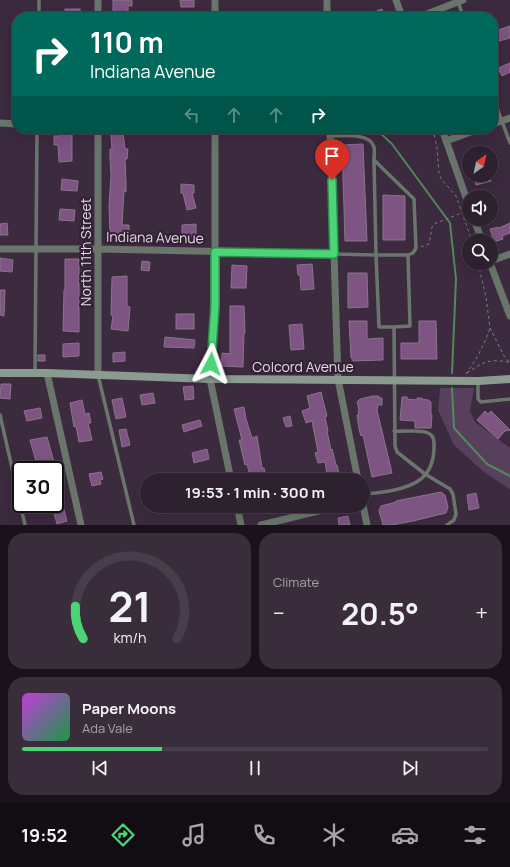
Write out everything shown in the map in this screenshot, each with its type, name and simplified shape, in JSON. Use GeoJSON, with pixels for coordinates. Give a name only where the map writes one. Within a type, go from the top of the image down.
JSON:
{"type":"FeatureCollection","features":[{"type":"Feature","properties":{"kind":"street"},"geometry":{"type":"LineString","coordinates":[[98,0],[98,12]]}},
{"type":"Feature","properties":{"kind":"street"},"geometry":{"type":"LineString","coordinates":[[215,0],[215,12]]}},
{"type":"Feature","properties":{"kind":"street"},"geometry":{"type":"LineString","coordinates":[[327,0],[327,12]]}},
{"type":"Feature","properties":{"kind":"street"},"geometry":{"type":"LineString","coordinates":[[396,0],[400,12]]}},
{"type":"Feature","properties":{"kind":"street"},"geometry":{"type":"LineString","coordinates":[[432,12],[459,1]]}},
{"type":"Feature","properties":{"kind":"street"},"geometry":{"type":"LineString","coordinates":[[498,122],[510,118]]}},
{"type":"Feature","properties":{"kind":"street"},"geometry":{"type":"LineString","coordinates":[[0,123],[12,124]]}},
{"type":"Feature","properties":{"kind":"street","name":"North 11th Street"},"geometry":{"type":"LineString","coordinates":[[98,134],[98,375]]}},
{"type":"Feature","properties":{"kind":"street"},"geometry":{"type":"LineString","coordinates":[[215,134],[215,306],[210,378],[230,473]]}},
{"type":"Feature","properties":{"kind":"street"},"geometry":{"type":"LineString","coordinates":[[330,134],[338,379],[357,473]]}},
{"type":"Feature","properties":{"kind":"street"},"geometry":{"type":"LineString","coordinates":[[444,134],[463,190]]}},
{"type":"Feature","properties":{"kind":"street"},"geometry":{"type":"LineString","coordinates":[[446,141],[465,134]]}},
{"type":"Feature","properties":{"kind":"street","name":"Indiana Avenue"},"geometry":{"type":"LineString","coordinates":[[0,249],[98,249],[334,254]]}},
{"type":"Feature","properties":{"kind":"street"},"geometry":{"type":"LineString","coordinates":[[498,259],[510,254]]}},
{"type":"Feature","properties":{"kind":"street"},"geometry":{"type":"LineString","coordinates":[[494,270],[510,316]]}},
{"type":"Feature","properties":{"kind":"street","name":"Colcord Avenue"},"geometry":{"type":"LineString","coordinates":[[0,373],[210,378],[478,381],[510,379]]}},
{"type":"Feature","properties":{"kind":"street"},"geometry":{"type":"LineString","coordinates":[[46,373],[81,525]]}},
{"type":"Feature","properties":{"kind":"street"},"geometry":{"type":"LineString","coordinates":[[238,513],[241,525]]}},
{"type":"Feature","properties":{"kind":"street"},"geometry":{"type":"LineString","coordinates":[[261,525],[310,513]]}},
{"type":"Feature","properties":{"kind":"street"},"geometry":{"type":"LineString","coordinates":[[365,513],[367,525]]}},
{"type":"Feature","properties":{"kind":"lane"},"geometry":{"type":"LineString","coordinates":[[39,0],[39,12]]}},
{"type":"Feature","properties":{"kind":"lane"},"geometry":{"type":"LineString","coordinates":[[459,1],[462,12]]}},
{"type":"Feature","properties":{"kind":"lane"},"geometry":{"type":"LineString","coordinates":[[498,110],[510,143]]}},
{"type":"Feature","properties":{"kind":"lane"},"geometry":{"type":"LineString","coordinates":[[35,373],[37,134]]}},
{"type":"Feature","properties":{"kind":"lane"},"geometry":{"type":"LineString","coordinates":[[347,134],[364,136],[371,141],[374,147],[379,327],[410,326],[408,255]]}},
{"type":"Feature","properties":{"kind":"lane"},"geometry":{"type":"LineString","coordinates":[[334,254],[408,255],[413,253],[416,248],[414,199],[374,160]]}},
{"type":"Feature","properties":{"kind":"lane"},"geometry":{"type":"LineString","coordinates":[[394,327],[395,446],[397,452],[425,474],[450,489],[453,494],[456,517],[452,523],[447,525]]}},
{"type":"Feature","properties":{"kind":"lane"},"geometry":{"type":"LineString","coordinates":[[98,375],[134,525]]}},
{"type":"Feature","properties":{"kind":"lane"},"geometry":{"type":"LineString","coordinates":[[478,381],[478,399],[481,402],[510,399]]}},
{"type":"Feature","properties":{"kind":"lane"},"geometry":{"type":"LineString","coordinates":[[0,415],[25,525]]}},
{"type":"Feature","properties":{"kind":"lane"},"geometry":{"type":"LineString","coordinates":[[370,494],[407,487],[419,481],[434,459],[433,438],[431,435],[425,432],[394,431]]}},
{"type":"Feature","properties":{"kind":"path"},"geometry":{"type":"LineString","coordinates":[[434,134],[437,147],[439,174],[442,180],[456,196],[469,234]]}},
{"type":"Feature","properties":{"kind":"path"},"geometry":{"type":"LineString","coordinates":[[416,248],[428,244],[432,225],[461,213]]}},
{"type":"Feature","properties":{"kind":"path"},"geometry":{"type":"LineString","coordinates":[[480,270],[486,297],[490,328],[504,356],[510,363]]}},
{"type":"Feature","properties":{"kind":"path"},"geometry":{"type":"LineString","coordinates":[[490,328],[483,348],[476,361],[465,374],[490,360],[510,363]]}},
{"type":"Feature","properties":{"kind":"shaded area"},"geometry":{"type":"Polygon","coordinates":[[[440,388],[474,388],[470,411],[475,422],[510,448],[510,489],[485,473],[454,445],[438,410],[440,388]]]}},
{"type":"Feature","properties":{"kind":"building"},"geometry":{"type":"Polygon","coordinates":[[[113,0],[132,0],[132,6],[128,6],[128,12],[113,12],[113,0]]]}},
{"type":"Feature","properties":{"kind":"building"},"geometry":{"type":"Polygon","coordinates":[[[180,0],[194,0],[194,7],[181,7],[180,0]]]}},
{"type":"Feature","properties":{"kind":"building"},"geometry":{"type":"Polygon","coordinates":[[[65,9],[80,9],[80,12],[65,12],[65,9]]]}},
{"type":"Feature","properties":{"kind":"building"},"geometry":{"type":"Polygon","coordinates":[[[382,9],[383,12],[374,12],[382,9]]]}},
{"type":"Feature","properties":{"kind":"building"},"geometry":{"type":"Polygon","coordinates":[[[510,26],[510,38],[499,41],[498,30],[510,26]]]}},
{"type":"Feature","properties":{"kind":"building"},"geometry":{"type":"Polygon","coordinates":[[[510,63],[510,72],[502,76],[498,68],[510,63]]]}},
{"type":"Feature","properties":{"kind":"building"},"geometry":{"type":"Polygon","coordinates":[[[60,134],[72,135],[72,161],[59,162],[58,145],[54,145],[54,136],[60,136],[60,134]]]}},
{"type":"Feature","properties":{"kind":"building"},"geometry":{"type":"Polygon","coordinates":[[[123,134],[125,149],[128,149],[127,159],[125,159],[126,192],[124,191],[122,225],[129,225],[129,235],[110,236],[109,206],[111,175],[110,149],[112,149],[111,135],[123,134]]]}},
{"type":"Feature","properties":{"kind":"building"},"geometry":{"type":"Polygon","coordinates":[[[363,144],[367,241],[345,241],[342,145],[363,144]]]}},
{"type":"Feature","properties":{"kind":"building"},"geometry":{"type":"Polygon","coordinates":[[[62,179],[78,181],[77,191],[61,190],[62,179]]]}},
{"type":"Feature","properties":{"kind":"building"},"geometry":{"type":"Polygon","coordinates":[[[475,182],[487,182],[476,185],[475,182]]]}},
{"type":"Feature","properties":{"kind":"building"},"geometry":{"type":"Polygon","coordinates":[[[181,184],[194,185],[194,193],[192,193],[196,208],[187,210],[183,193],[181,193],[181,184]]]}},
{"type":"Feature","properties":{"kind":"building"},"geometry":{"type":"Polygon","coordinates":[[[383,195],[405,196],[405,240],[383,240],[383,195]]]}},
{"type":"Feature","properties":{"kind":"building"},"geometry":{"type":"Polygon","coordinates":[[[60,209],[75,210],[74,221],[59,220],[60,209]]]}},
{"type":"Feature","properties":{"kind":"building"},"geometry":{"type":"Polygon","coordinates":[[[7,223],[8,235],[0,235],[0,224],[7,223]]]}},
{"type":"Feature","properties":{"kind":"building"},"geometry":{"type":"Polygon","coordinates":[[[510,223],[510,233],[502,236],[503,239],[498,241],[498,234],[492,234],[490,229],[499,228],[510,223]]]}},
{"type":"Feature","properties":{"kind":"building"},"geometry":{"type":"Polygon","coordinates":[[[196,224],[196,237],[182,237],[182,225],[196,224]]]}},
{"type":"Feature","properties":{"kind":"building"},"geometry":{"type":"Polygon","coordinates":[[[0,258],[13,260],[12,272],[0,271],[0,258]]]}},
{"type":"Feature","properties":{"kind":"building"},"geometry":{"type":"Polygon","coordinates":[[[65,259],[79,259],[79,332],[63,331],[65,259]]]}},
{"type":"Feature","properties":{"kind":"building"},"geometry":{"type":"Polygon","coordinates":[[[142,261],[150,262],[149,271],[141,270],[142,261]]]}},
{"type":"Feature","properties":{"kind":"building"},"geometry":{"type":"Polygon","coordinates":[[[312,264],[314,289],[301,290],[300,275],[298,275],[297,265],[312,264]]]}},
{"type":"Feature","properties":{"kind":"building"},"geometry":{"type":"Polygon","coordinates":[[[232,265],[247,266],[246,288],[231,288],[232,265]]]}},
{"type":"Feature","properties":{"kind":"building"},"geometry":{"type":"Polygon","coordinates":[[[348,273],[367,273],[368,307],[348,308],[348,273]]]}},
{"type":"Feature","properties":{"kind":"building"},"geometry":{"type":"Polygon","coordinates":[[[127,276],[127,306],[130,307],[128,331],[111,329],[113,316],[111,315],[112,277],[127,276]]]}},
{"type":"Feature","properties":{"kind":"building"},"geometry":{"type":"Polygon","coordinates":[[[0,290],[5,290],[4,316],[0,315],[0,290]]]}},
{"type":"Feature","properties":{"kind":"building"},"geometry":{"type":"Polygon","coordinates":[[[230,306],[244,306],[245,333],[243,367],[221,366],[222,353],[230,354],[230,306]]]}},
{"type":"Feature","properties":{"kind":"building"},"geometry":{"type":"Polygon","coordinates":[[[176,314],[194,314],[194,329],[176,329],[176,314]]]}},
{"type":"Feature","properties":{"kind":"building"},"geometry":{"type":"Polygon","coordinates":[[[349,321],[367,321],[367,339],[383,338],[383,360],[353,361],[351,357],[349,321]]]}},
{"type":"Feature","properties":{"kind":"building"},"geometry":{"type":"Polygon","coordinates":[[[419,321],[436,321],[437,359],[401,359],[401,343],[419,343],[419,321]]]}},
{"type":"Feature","properties":{"kind":"building"},"geometry":{"type":"Polygon","coordinates":[[[302,324],[304,349],[291,350],[289,325],[302,324]]]}},
{"type":"Feature","properties":{"kind":"building"},"geometry":{"type":"Polygon","coordinates":[[[165,337],[195,340],[194,348],[164,347],[165,337]]]}},
{"type":"Feature","properties":{"kind":"building"},"geometry":{"type":"Polygon","coordinates":[[[79,343],[79,356],[63,357],[63,344],[79,343]]]}},
{"type":"Feature","properties":{"kind":"building"},"geometry":{"type":"Polygon","coordinates":[[[125,352],[125,361],[113,362],[113,353],[125,352]]]}},
{"type":"Feature","properties":{"kind":"building"},"geometry":{"type":"Polygon","coordinates":[[[38,355],[45,355],[45,361],[38,361],[38,355]]]}},
{"type":"Feature","properties":{"kind":"building"},"geometry":{"type":"Polygon","coordinates":[[[1,384],[11,384],[10,399],[0,398],[1,384]]]}},
{"type":"Feature","properties":{"kind":"building"},"geometry":{"type":"Polygon","coordinates":[[[193,386],[194,399],[185,400],[183,387],[193,386]]]}},
{"type":"Feature","properties":{"kind":"building"},"geometry":{"type":"Polygon","coordinates":[[[321,392],[327,416],[325,417],[331,450],[332,449],[339,473],[327,473],[325,462],[318,463],[315,453],[318,452],[312,421],[306,423],[302,411],[310,408],[307,396],[321,392]]]}},
{"type":"Feature","properties":{"kind":"building"},"geometry":{"type":"Polygon","coordinates":[[[153,393],[155,403],[142,405],[140,395],[153,393]]]}},
{"type":"Feature","properties":{"kind":"building"},"geometry":{"type":"Polygon","coordinates":[[[379,396],[379,398],[382,398],[382,405],[378,405],[377,410],[392,473],[372,477],[363,435],[361,436],[359,429],[357,415],[359,415],[359,410],[357,402],[360,399],[379,396]]]}},
{"type":"Feature","properties":{"kind":"building"},"geometry":{"type":"Polygon","coordinates":[[[402,397],[417,400],[417,398],[422,398],[431,402],[431,428],[415,428],[415,421],[400,420],[402,397]]]}},
{"type":"Feature","properties":{"kind":"building"},"geometry":{"type":"Polygon","coordinates":[[[122,398],[126,417],[116,419],[112,400],[122,398]]]}},
{"type":"Feature","properties":{"kind":"building"},"geometry":{"type":"Polygon","coordinates":[[[82,400],[85,414],[89,413],[91,423],[88,423],[92,440],[79,442],[76,426],[74,427],[70,403],[82,400]]]}},
{"type":"Feature","properties":{"kind":"building"},"geometry":{"type":"Polygon","coordinates":[[[244,407],[252,438],[257,436],[262,468],[264,468],[265,473],[249,473],[247,464],[245,465],[239,440],[242,440],[234,409],[244,407]]]}},
{"type":"Feature","properties":{"kind":"building"},"geometry":{"type":"Polygon","coordinates":[[[40,408],[42,418],[27,421],[24,411],[40,408]]]}},
{"type":"Feature","properties":{"kind":"building"},"geometry":{"type":"Polygon","coordinates":[[[485,411],[488,414],[491,411],[510,430],[505,431],[498,439],[477,420],[485,411]]]}},
{"type":"Feature","properties":{"kind":"building"},"geometry":{"type":"Polygon","coordinates":[[[290,416],[292,426],[286,427],[283,418],[290,416]]]}},
{"type":"Feature","properties":{"kind":"building"},"geometry":{"type":"Polygon","coordinates":[[[200,420],[202,426],[184,432],[182,425],[200,420]]]}},
{"type":"Feature","properties":{"kind":"building"},"geometry":{"type":"Polygon","coordinates":[[[126,429],[130,445],[122,447],[119,430],[126,429]]]}},
{"type":"Feature","properties":{"kind":"building"},"geometry":{"type":"Polygon","coordinates":[[[47,437],[54,461],[36,461],[30,440],[47,437]]]}},
{"type":"Feature","properties":{"kind":"building"},"geometry":{"type":"Polygon","coordinates":[[[207,449],[209,459],[194,463],[192,453],[207,449]]]}},
{"type":"Feature","properties":{"kind":"building"},"geometry":{"type":"Polygon","coordinates":[[[101,472],[103,479],[100,480],[101,484],[92,486],[89,474],[101,472]]]}},
{"type":"Feature","properties":{"kind":"building"},"geometry":{"type":"Polygon","coordinates":[[[441,492],[445,495],[448,507],[446,513],[392,525],[383,525],[379,511],[381,506],[396,501],[441,492]]]}},
{"type":"Feature","properties":{"kind":"building"},"geometry":{"type":"Polygon","coordinates":[[[476,493],[479,508],[469,510],[467,495],[476,493]]]}},
{"type":"Feature","properties":{"kind":"building"},"geometry":{"type":"Polygon","coordinates":[[[64,510],[67,521],[57,524],[54,513],[64,513],[64,510]]]}},
{"type":"Feature","properties":{"kind":"building"},"geometry":{"type":"Polygon","coordinates":[[[348,516],[350,525],[339,525],[338,518],[348,516]]]}},
{"type":"Feature","properties":{"kind":"waterway"},"geometry":{"type":"LineString","coordinates":[[381,134],[392,144],[450,223],[456,279],[452,373]]}},
{"type":"Feature","properties":{"kind":"waterway"},"geometry":{"type":"LineString","coordinates":[[452,388],[454,428],[487,464],[510,476]]}},
{"type":"Feature","properties":{"kind":"route"},"geometry":{"type":"LineString","coordinates":[[211,364],[215,306],[215,252],[334,254],[332,180]]}}]}
